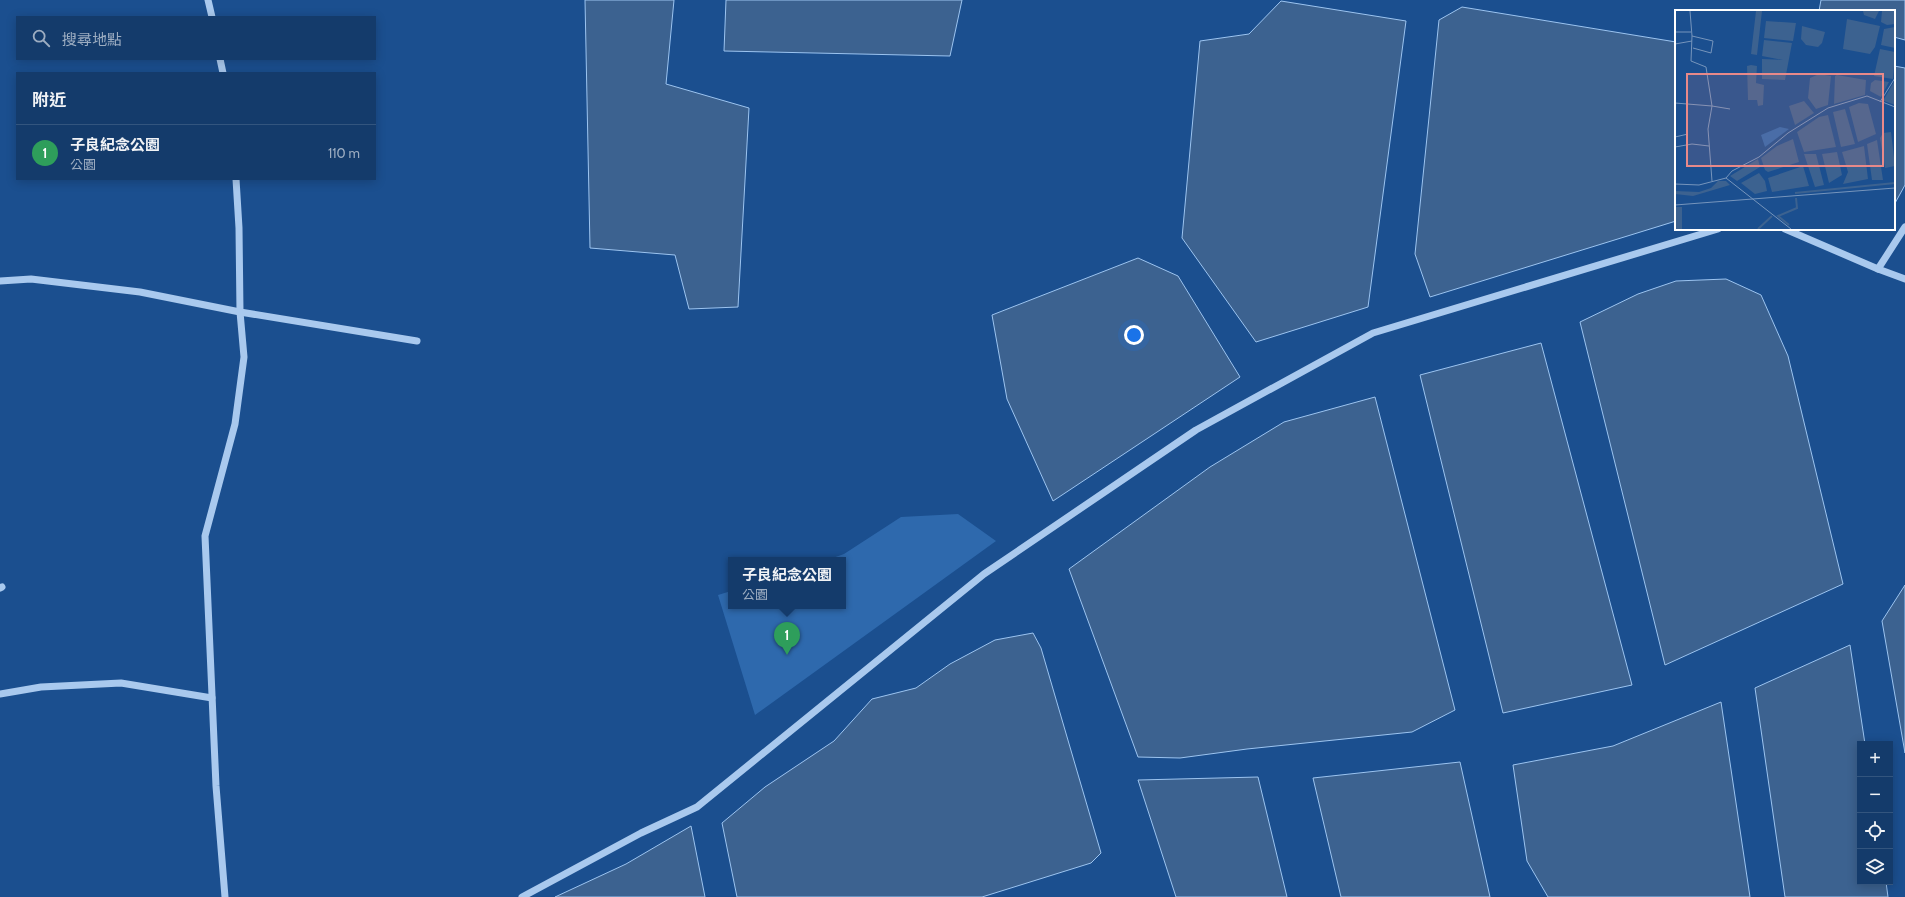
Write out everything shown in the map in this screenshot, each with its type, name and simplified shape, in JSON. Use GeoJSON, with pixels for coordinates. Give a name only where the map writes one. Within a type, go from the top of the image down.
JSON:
{"type":"FeatureCollection","features":[{"type":"Feature","properties":{"kind":"lane"},"geometry":{"type":"LineString","coordinates":[[208,0],[212,16]]}},
{"type":"Feature","properties":{"kind":"lane"},"geometry":{"type":"LineString","coordinates":[[220,60],[223,72]]}},
{"type":"Feature","properties":{"kind":"lane"},"geometry":{"type":"LineString","coordinates":[[225,897],[212,698],[204,536],[235,424],[244,357],[240,312],[239,228],[236,180]]}},
{"type":"Feature","properties":{"kind":"lane"},"geometry":{"type":"LineString","coordinates":[[1878,269],[1905,226]]}},
{"type":"Feature","properties":{"kind":"lane"},"geometry":{"type":"LineString","coordinates":[[522,897],[641,833],[696,807],[984,574],[1067,516],[1202,426],[1373,333],[1715,230]]}},
{"type":"Feature","properties":{"kind":"lane"},"geometry":{"type":"LineString","coordinates":[[1787,230],[1905,279]]}},
{"type":"Feature","properties":{"kind":"lane"},"geometry":{"type":"LineString","coordinates":[[0,281],[31,279],[140,292],[240,312],[417,341]]}},
{"type":"Feature","properties":{"kind":"lane"},"geometry":{"type":"LineString","coordinates":[[0,694],[41,687],[121,683],[212,698]]}},
{"type":"Feature","properties":{"kind":"shaded area"},"geometry":{"type":"Polygon","coordinates":[[[585,0],[674,0],[666,84],[749,108],[738,307],[689,309],[675,255],[590,248],[585,0]]]}},
{"type":"Feature","properties":{"kind":"shaded area"},"geometry":{"type":"Polygon","coordinates":[[[726,0],[962,0],[950,56],[724,51],[726,0]]]}},
{"type":"Feature","properties":{"kind":"shaded area"},"geometry":{"type":"Polygon","coordinates":[[[1821,0],[1905,0],[1905,40],[1895,37],[1895,10],[1819,10],[1821,0]]]}},
{"type":"Feature","properties":{"kind":"shaded area"},"geometry":{"type":"Polygon","coordinates":[[[1281,1],[1406,21],[1368,307],[1256,342],[1182,238],[1200,41],[1249,34],[1281,1]]]}},
{"type":"Feature","properties":{"kind":"shaded area"},"geometry":{"type":"Polygon","coordinates":[[[1462,7],[1675,42],[1675,221],[1430,297],[1415,254],[1439,20],[1462,7]]]}},
{"type":"Feature","properties":{"kind":"shaded area"},"geometry":{"type":"Polygon","coordinates":[[[1895,66],[1905,68],[1905,185],[1895,203],[1895,66]]]}},
{"type":"Feature","properties":{"kind":"shaded area"},"geometry":{"type":"Polygon","coordinates":[[[1138,258],[1178,276],[1240,377],[1053,501],[1007,399],[992,315],[1138,258]]]}},
{"type":"Feature","properties":{"kind":"shaded area"},"geometry":{"type":"Polygon","coordinates":[[[1726,279],[1761,295],[1788,356],[1843,584],[1665,665],[1580,322],[1638,294],[1676,281],[1726,279]]]}},
{"type":"Feature","properties":{"kind":"shaded area"},"geometry":{"type":"Polygon","coordinates":[[[1541,343],[1632,685],[1503,713],[1420,375],[1541,343]]]}},
{"type":"Feature","properties":{"kind":"shaded area"},"geometry":{"type":"Polygon","coordinates":[[[1375,397],[1455,710],[1412,732],[1247,749],[1180,758],[1138,757],[1069,569],[1210,467],[1284,422],[1375,397]]]}},
{"type":"Feature","properties":{"kind":"shaded area"},"geometry":{"type":"Polygon","coordinates":[[[958,514],[996,541],[755,715],[718,595],[728,592],[728,609],[846,609],[846,557],[836,557],[844,554],[901,517],[958,514]]]}},
{"type":"Feature","properties":{"kind":"shaded area"},"geometry":{"type":"Polygon","coordinates":[[[1905,585],[1905,753],[1882,621],[1905,585]]]}},
{"type":"Feature","properties":{"kind":"shaded area"},"geometry":{"type":"Polygon","coordinates":[[[1033,633],[1041,648],[1101,853],[1091,863],[982,897],[737,897],[722,823],[765,787],[834,741],[872,699],[916,688],[950,664],[995,640],[1033,633]]]}},
{"type":"Feature","properties":{"kind":"shaded area"},"geometry":{"type":"Polygon","coordinates":[[[1850,645],[1865,741],[1857,741],[1857,885],[1886,885],[1888,897],[1785,897],[1755,688],[1850,645]]]}},
{"type":"Feature","properties":{"kind":"shaded area"},"geometry":{"type":"Polygon","coordinates":[[[1721,702],[1750,897],[1548,897],[1527,861],[1513,765],[1613,746],[1721,702]]]}},
{"type":"Feature","properties":{"kind":"shaded area"},"geometry":{"type":"Polygon","coordinates":[[[1460,762],[1490,897],[1341,897],[1313,778],[1460,762]]]}},
{"type":"Feature","properties":{"kind":"shaded area"},"geometry":{"type":"Polygon","coordinates":[[[1258,777],[1287,897],[1176,897],[1138,780],[1258,777]]]}},
{"type":"Feature","properties":{"kind":"shaded area"},"geometry":{"type":"Polygon","coordinates":[[[691,826],[705,897],[555,897],[626,864],[691,826]]]}},
{"type":"Feature","properties":{"kind":"place","name":"子良紀念公園"},"geometry":{"type":"Point","coordinates":[787,655]}}]}
